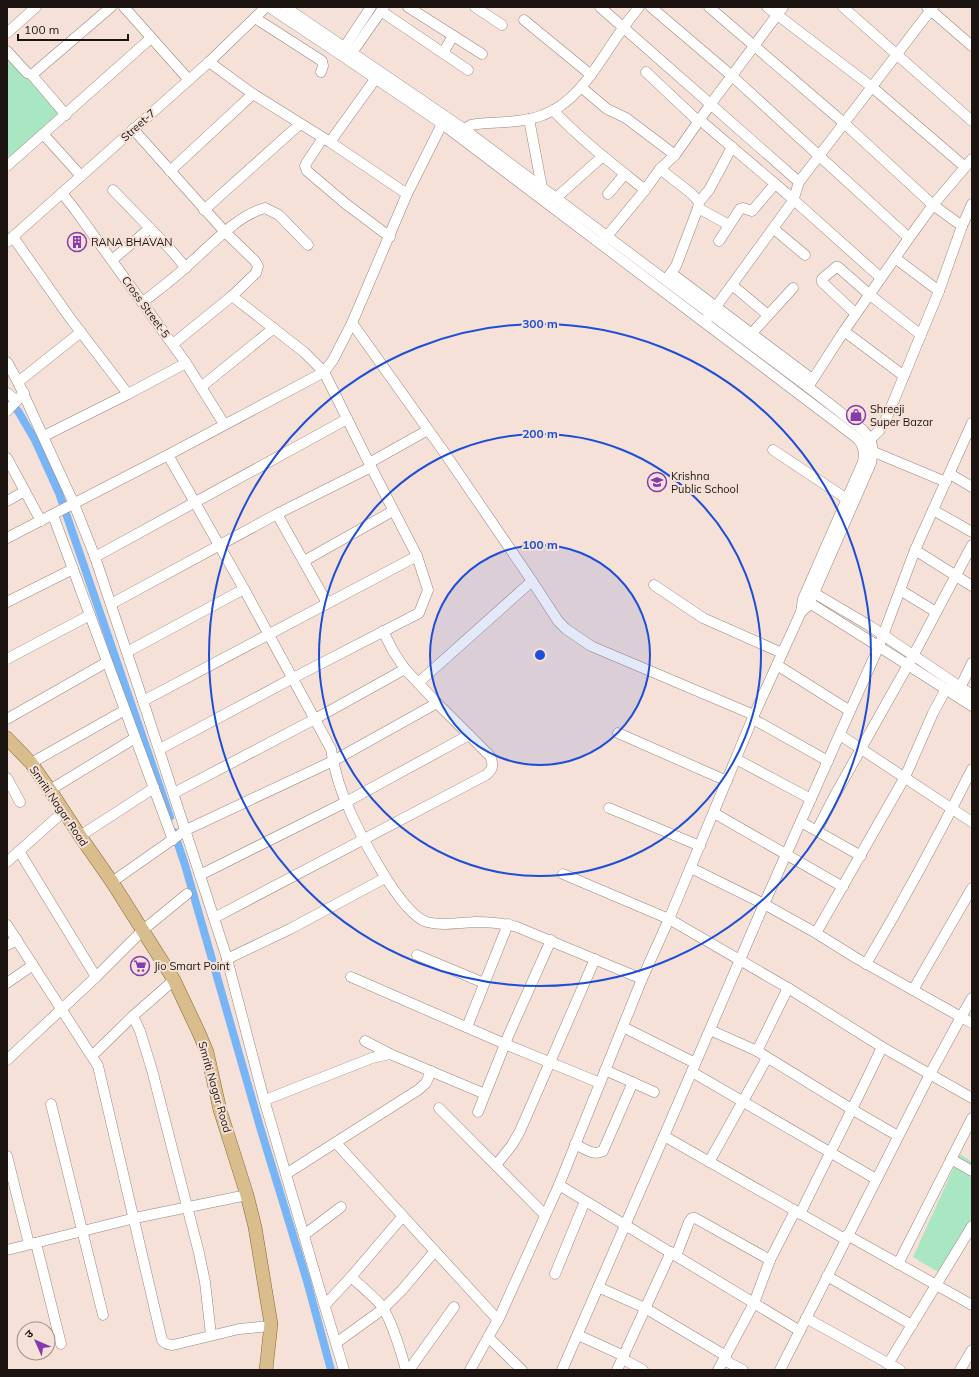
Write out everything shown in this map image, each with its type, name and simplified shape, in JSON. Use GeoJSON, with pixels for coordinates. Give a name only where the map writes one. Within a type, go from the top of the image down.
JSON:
{"type":"FeatureCollection","features":[{"type":"Feature","properties":{"kind":"main road","name":"Smriti Nagar Road"},"geometry":{"type":"LineString","coordinates":[[7,738],[31,762],[143,930],[174,980],[207,1052],[220,1110],[247,1195],[255,1227],[271,1326],[266,1370]]}},
{"type":"Feature","properties":{"kind":"street"},"geometry":{"type":"LineString","coordinates":[[7,33],[36,7]]}},
{"type":"Feature","properties":{"kind":"street"},"geometry":{"type":"LineString","coordinates":[[31,74],[39,70],[111,7]]}},
{"type":"Feature","properties":{"kind":"street"},"geometry":{"type":"LineString","coordinates":[[124,7],[189,80]]}},
{"type":"Feature","properties":{"kind":"street"},"geometry":{"type":"LineString","coordinates":[[267,7],[348,52],[376,78],[444,119]]}},
{"type":"Feature","properties":{"kind":"street","name":"Street-7"},"geometry":{"type":"LineString","coordinates":[[10,239],[209,62],[267,7]]}},
{"type":"Feature","properties":{"kind":"street"},"geometry":{"type":"LineString","coordinates":[[286,7],[444,119],[603,240],[704,323],[857,438],[867,443]]}},
{"type":"Feature","properties":{"kind":"street"},"geometry":{"type":"LineString","coordinates":[[348,52],[371,7]]}},
{"type":"Feature","properties":{"kind":"street"},"geometry":{"type":"LineString","coordinates":[[475,7],[502,25]]}},
{"type":"Feature","properties":{"kind":"street"},"geometry":{"type":"LineString","coordinates":[[600,7],[799,182]]}},
{"type":"Feature","properties":{"kind":"street"},"geometry":{"type":"LineString","coordinates":[[460,132],[476,124],[529,119],[553,110],[581,87],[591,75],[623,27],[639,7]]}},
{"type":"Feature","properties":{"kind":"street"},"geometry":{"type":"LineString","coordinates":[[651,7],[732,76],[909,238]]}},
{"type":"Feature","properties":{"kind":"street"},"geometry":{"type":"LineString","coordinates":[[709,7],[844,123],[933,205],[962,226]]}},
{"type":"Feature","properties":{"kind":"street"},"geometry":{"type":"LineString","coordinates":[[767,7],[872,87],[965,167]]}},
{"type":"Feature","properties":{"kind":"street"},"geometry":{"type":"LineString","coordinates":[[603,240],[645,190],[660,169],[675,155],[710,105],[784,7]]}},
{"type":"Feature","properties":{"kind":"street"},"geometry":{"type":"LineString","coordinates":[[843,7],[972,121]]}},
{"type":"Feature","properties":{"kind":"street"},"geometry":{"type":"LineString","coordinates":[[704,323],[793,201],[799,182],[897,54],[930,8],[972,46]]}},
{"type":"Feature","properties":{"kind":"street"},"geometry":{"type":"LineString","coordinates":[[348,52],[382,9],[468,70]]}},
{"type":"Feature","properties":{"kind":"street"},"geometry":{"type":"LineString","coordinates":[[415,9],[453,36],[482,54]]}},
{"type":"Feature","properties":{"kind":"street"},"geometry":{"type":"LineString","coordinates":[[255,18],[322,61],[323,66],[321,72]]}},
{"type":"Feature","properties":{"kind":"street"},"geometry":{"type":"LineString","coordinates":[[524,20],[591,75]]}},
{"type":"Feature","properties":{"kind":"street"},"geometry":{"type":"LineString","coordinates":[[443,53],[453,36]]}},
{"type":"Feature","properties":{"kind":"street"},"geometry":{"type":"LineString","coordinates":[[9,161],[66,115],[151,38]]}},
{"type":"Feature","properties":{"kind":"street"},"geometry":{"type":"LineString","coordinates":[[7,51],[24,70],[31,74],[66,115]]}},
{"type":"Feature","properties":{"kind":"street"},"geometry":{"type":"LineString","coordinates":[[209,62],[253,94],[327,140],[407,194]]}},
{"type":"Feature","properties":{"kind":"street"},"geometry":{"type":"LineString","coordinates":[[646,72],[699,121],[775,184],[881,278]]}},
{"type":"Feature","properties":{"kind":"street"},"geometry":{"type":"LineString","coordinates":[[376,78],[327,140],[306,162],[305,166],[308,171],[346,204],[390,237]]}},
{"type":"Feature","properties":{"kind":"street"},"geometry":{"type":"LineString","coordinates":[[581,87],[607,109],[626,118],[675,155]]}},
{"type":"Feature","properties":{"kind":"street"},"geometry":{"type":"LineString","coordinates":[[170,171],[253,94]]}},
{"type":"Feature","properties":{"kind":"street"},"geometry":{"type":"LineString","coordinates":[[553,110],[562,120],[603,156],[645,190]]}},
{"type":"Feature","properties":{"kind":"street"},"geometry":{"type":"LineString","coordinates":[[7,538],[324,372],[333,360],[352,323],[390,237],[407,194],[444,119]]}},
{"type":"Feature","properties":{"kind":"street"},"geometry":{"type":"LineString","coordinates":[[529,119],[542,188]]}},
{"type":"Feature","properties":{"kind":"street"},"geometry":{"type":"LineString","coordinates":[[204,210],[300,124]]}},
{"type":"Feature","properties":{"kind":"street"},"geometry":{"type":"LineString","coordinates":[[133,129],[224,232],[255,261],[258,266],[256,273],[232,296],[173,344]]}},
{"type":"Feature","properties":{"kind":"street"},"geometry":{"type":"LineString","coordinates":[[460,132],[556,198],[603,240],[669,277],[810,383]]}},
{"type":"Feature","properties":{"kind":"street"},"geometry":{"type":"LineString","coordinates":[[44,134],[81,176]]}},
{"type":"Feature","properties":{"kind":"street"},"geometry":{"type":"LineString","coordinates":[[669,277],[676,266],[698,205],[709,190],[732,147]]}},
{"type":"Feature","properties":{"kind":"street"},"geometry":{"type":"LineString","coordinates":[[556,198],[603,156]]}},
{"type":"Feature","properties":{"kind":"street"},"geometry":{"type":"LineString","coordinates":[[810,383],[844,331],[909,238],[933,205],[972,158]]}},
{"type":"Feature","properties":{"kind":"street"},"geometry":{"type":"LineString","coordinates":[[660,169],[692,194],[698,205],[728,225]]}},
{"type":"Feature","properties":{"kind":"street"},"geometry":{"type":"LineString","coordinates":[[608,194],[625,174]]}},
{"type":"Feature","properties":{"kind":"street"},"geometry":{"type":"LineString","coordinates":[[719,241],[728,225],[740,209],[743,208],[752,211],[775,184]]}},
{"type":"Feature","properties":{"kind":"street"},"geometry":{"type":"LineString","coordinates":[[113,190],[186,268]]}},
{"type":"Feature","properties":{"kind":"street","name":"Cross Street-5"},"geometry":{"type":"LineString","coordinates":[[62,193],[173,344],[224,424]]}},
{"type":"Feature","properties":{"kind":"street"},"geometry":{"type":"LineString","coordinates":[[811,591],[863,462],[867,443],[883,425],[939,291],[962,226],[972,204]]}},
{"type":"Feature","properties":{"kind":"street"},"geometry":{"type":"LineString","coordinates":[[143,302],[186,268],[224,232],[247,215],[257,210],[265,208],[279,215],[308,245]]}},
{"type":"Feature","properties":{"kind":"street"},"geometry":{"type":"LineString","coordinates":[[112,260],[150,228]]}},
{"type":"Feature","properties":{"kind":"street"},"geometry":{"type":"LineString","coordinates":[[774,229],[805,255]]}},
{"type":"Feature","properties":{"kind":"street"},"geometry":{"type":"LineString","coordinates":[[10,239],[128,394]]}},
{"type":"Feature","properties":{"kind":"street"},"geometry":{"type":"LineString","coordinates":[[895,258],[939,291]]}},
{"type":"Feature","properties":{"kind":"street"},"geometry":{"type":"LineString","coordinates":[[856,314],[822,282],[822,279],[833,268],[838,267],[870,295],[921,335]]}},
{"type":"Feature","properties":{"kind":"street"},"geometry":{"type":"LineString","coordinates":[[732,285],[768,315]]}},
{"type":"Feature","properties":{"kind":"street"},"geometry":{"type":"LineString","coordinates":[[752,333],[793,288]]}},
{"type":"Feature","properties":{"kind":"street"},"geometry":{"type":"LineString","coordinates":[[160,749],[419,613],[428,590],[417,556],[324,372],[304,352],[232,296]]}},
{"type":"Feature","properties":{"kind":"street"},"geometry":{"type":"LineString","coordinates":[[714,310],[752,333],[863,430],[867,443],[874,452],[972,486]]}},
{"type":"Feature","properties":{"kind":"street"},"geometry":{"type":"LineString","coordinates":[[352,323],[428,430],[558,621],[566,629],[591,646],[754,717],[828,762]]}},
{"type":"Feature","properties":{"kind":"street"},"geometry":{"type":"LineString","coordinates":[[201,387],[274,328]]}},
{"type":"Feature","properties":{"kind":"street"},"geometry":{"type":"LineString","coordinates":[[844,331],[904,376]]}},
{"type":"Feature","properties":{"kind":"street"},"geometry":{"type":"LineString","coordinates":[[18,382],[81,332]]}},
{"type":"Feature","properties":{"kind":"street"},"geometry":{"type":"LineString","coordinates":[[7,362],[18,382],[20,397],[44,436],[74,504],[95,558],[144,701],[227,959],[286,1174],[344,1370]]}},
{"type":"Feature","properties":{"kind":"street"},"geometry":{"type":"LineString","coordinates":[[44,436],[186,363]]}},
{"type":"Feature","properties":{"kind":"street"},"geometry":{"type":"LineString","coordinates":[[7,394],[20,397]]}},
{"type":"Feature","properties":{"kind":"street"},"geometry":{"type":"LineString","coordinates":[[7,411],[20,397]]}},
{"type":"Feature","properties":{"kind":"street"},"geometry":{"type":"LineString","coordinates":[[95,558],[194,502],[347,419]]}},
{"type":"Feature","properties":{"kind":"street"},"geometry":{"type":"LineString","coordinates":[[562,1370],[764,904],[879,646],[915,550],[948,478],[969,440],[972,423]]}},
{"type":"Feature","properties":{"kind":"street"},"geometry":{"type":"LineString","coordinates":[[111,604],[370,464],[428,430]]}},
{"type":"Feature","properties":{"kind":"street"},"geometry":{"type":"LineString","coordinates":[[773,450],[847,499]]}},
{"type":"Feature","properties":{"kind":"street"},"geometry":{"type":"LineString","coordinates":[[470,1370],[498,1320],[559,1185],[642,979],[691,868],[754,717],[782,653],[871,463],[874,452]]}},
{"type":"Feature","properties":{"kind":"street"},"geometry":{"type":"LineString","coordinates":[[168,455],[244,589],[331,749],[346,802],[385,878],[412,913],[425,922],[443,924],[499,922],[508,924],[642,979]]}},
{"type":"Feature","properties":{"kind":"street"},"geometry":{"type":"LineString","coordinates":[[7,458],[42,520]]}},
{"type":"Feature","properties":{"kind":"street"},"geometry":{"type":"LineString","coordinates":[[7,501],[25,491]]}},
{"type":"Feature","properties":{"kind":"street"},"geometry":{"type":"LineString","coordinates":[[304,561],[394,510]]}},
{"type":"Feature","properties":{"kind":"street"},"geometry":{"type":"LineString","coordinates":[[933,510],[972,532]]}},
{"type":"Feature","properties":{"kind":"street"},"geometry":{"type":"LineString","coordinates":[[277,514],[327,603]]}},
{"type":"Feature","properties":{"kind":"street"},"geometry":{"type":"LineString","coordinates":[[53,515],[173,840]]}},
{"type":"Feature","properties":{"kind":"street"},"geometry":{"type":"LineString","coordinates":[[817,830],[911,660],[972,545]]}},
{"type":"Feature","properties":{"kind":"street"},"geometry":{"type":"LineString","coordinates":[[915,550],[972,586]]}},
{"type":"Feature","properties":{"kind":"street"},"geometry":{"type":"LineString","coordinates":[[144,701],[417,556]]}},
{"type":"Feature","properties":{"kind":"street"},"geometry":{"type":"LineString","coordinates":[[7,602],[73,569]]}},
{"type":"Feature","properties":{"kind":"street"},"geometry":{"type":"LineString","coordinates":[[418,683],[532,581]]}},
{"type":"Feature","properties":{"kind":"street"},"geometry":{"type":"LineString","coordinates":[[654,585],[703,618],[782,653]]}},
{"type":"Feature","properties":{"kind":"street"},"geometry":{"type":"LineString","coordinates":[[127,652],[244,589]]}},
{"type":"Feature","properties":{"kind":"street"},"geometry":{"type":"LineString","coordinates":[[900,590],[936,612]]}},
{"type":"Feature","properties":{"kind":"street"},"geometry":{"type":"LineString","coordinates":[[811,591],[883,635],[946,689],[972,706]]}},
{"type":"Feature","properties":{"kind":"street"},"geometry":{"type":"LineString","coordinates":[[806,601],[879,646],[911,660],[972,695]]}},
{"type":"Feature","properties":{"kind":"street"},"geometry":{"type":"LineString","coordinates":[[7,659],[90,615]]}},
{"type":"Feature","properties":{"kind":"street"},"geometry":{"type":"LineString","coordinates":[[214,918],[486,775],[491,770],[493,764],[490,756],[436,703],[405,669],[393,651],[383,631]]}},
{"type":"Feature","properties":{"kind":"street"},"geometry":{"type":"LineString","coordinates":[[7,719],[107,662]]}},
{"type":"Feature","properties":{"kind":"street"},"geometry":{"type":"LineString","coordinates":[[960,688],[972,663]]}},
{"type":"Feature","properties":{"kind":"street"},"geometry":{"type":"LineString","coordinates":[[777,665],[850,711]]}},
{"type":"Feature","properties":{"kind":"street"},"geometry":{"type":"LineString","coordinates":[[174,793],[405,669]]}},
{"type":"Feature","properties":{"kind":"street"},"geometry":{"type":"LineString","coordinates":[[816,933],[905,777],[933,713],[946,689]]}},
{"type":"Feature","properties":{"kind":"street"},"geometry":{"type":"LineString","coordinates":[[112,882],[186,830],[333,760],[436,703]]}},
{"type":"Feature","properties":{"kind":"street"},"geometry":{"type":"LineString","coordinates":[[31,762],[125,710]]}},
{"type":"Feature","properties":{"kind":"street"},"geometry":{"type":"LineString","coordinates":[[618,733],[727,781]]}},
{"type":"Feature","properties":{"kind":"street"},"geometry":{"type":"LineString","coordinates":[[200,875],[346,802],[468,735]]}},
{"type":"Feature","properties":{"kind":"street"},"geometry":{"type":"LineString","coordinates":[[840,735],[972,822]]}},
{"type":"Feature","properties":{"kind":"street"},"geometry":{"type":"LineString","coordinates":[[50,790],[135,738]]}},
{"type":"Feature","properties":{"kind":"street"},"geometry":{"type":"LineString","coordinates":[[736,759],[811,799]]}},
{"type":"Feature","properties":{"kind":"street"},"geometry":{"type":"LineString","coordinates":[[866,964],[894,917],[972,769]]}},
{"type":"Feature","properties":{"kind":"street"},"geometry":{"type":"LineString","coordinates":[[7,778],[20,802]]}},
{"type":"Feature","properties":{"kind":"street"},"geometry":{"type":"LineString","coordinates":[[80,836],[154,788]]}},
{"type":"Feature","properties":{"kind":"street"},"geometry":{"type":"LineString","coordinates":[[608,808],[700,846]]}},
{"type":"Feature","properties":{"kind":"street"},"geometry":{"type":"LineString","coordinates":[[7,862],[64,811]]}},
{"type":"Feature","properties":{"kind":"street"},"geometry":{"type":"LineString","coordinates":[[714,813],[843,886]]}},
{"type":"Feature","properties":{"kind":"street"},"geometry":{"type":"LineString","coordinates":[[801,822],[861,856]]}},
{"type":"Feature","properties":{"kind":"street"},"geometry":{"type":"LineString","coordinates":[[19,851],[96,977]]}},
{"type":"Feature","properties":{"kind":"street"},"geometry":{"type":"LineString","coordinates":[[691,868],[764,904],[816,933],[866,964],[972,1023]]}},
{"type":"Feature","properties":{"kind":"street"},"geometry":{"type":"LineString","coordinates":[[563,874],[669,919],[788,988],[882,1047],[972,1098]]}},
{"type":"Feature","properties":{"kind":"street"},"geometry":{"type":"LineString","coordinates":[[227,959],[290,929],[385,878]]}},
{"type":"Feature","properties":{"kind":"street"},"geometry":{"type":"LineString","coordinates":[[913,990],[972,888]]}},
{"type":"Feature","properties":{"kind":"street"},"geometry":{"type":"LineString","coordinates":[[7,1060],[96,977],[143,930],[187,894]]}},
{"type":"Feature","properties":{"kind":"street"},"geometry":{"type":"LineString","coordinates":[[466,1027],[508,924]]}},
{"type":"Feature","properties":{"kind":"street"},"geometry":{"type":"LineString","coordinates":[[7,925],[61,1009],[93,1055],[98,1066],[135,1218],[162,1340],[168,1345],[173,1345],[239,1329],[271,1326]]}},
{"type":"Feature","properties":{"kind":"street"},"geometry":{"type":"LineString","coordinates":[[7,945],[17,940]]}},
{"type":"Feature","properties":{"kind":"street"},"geometry":{"type":"LineString","coordinates":[[478,1112],[505,1044],[550,940]]}},
{"type":"Feature","properties":{"kind":"street"},"geometry":{"type":"LineString","coordinates":[[417,955],[484,983]]}},
{"type":"Feature","properties":{"kind":"street"},"geometry":{"type":"LineString","coordinates":[[496,1165],[512,1145],[520,1131],[594,959]]}},
{"type":"Feature","properties":{"kind":"street"},"geometry":{"type":"LineString","coordinates":[[7,983],[33,966]]}},
{"type":"Feature","properties":{"kind":"street"},"geometry":{"type":"LineString","coordinates":[[351,977],[505,1044],[600,1083]]}},
{"type":"Feature","properties":{"kind":"street"},"geometry":{"type":"LineString","coordinates":[[93,1055],[133,1016],[174,980]]}},
{"type":"Feature","properties":{"kind":"street"},"geometry":{"type":"LineString","coordinates":[[757,1051],[788,988]]}},
{"type":"Feature","properties":{"kind":"street"},"geometry":{"type":"LineString","coordinates":[[781,1370],[846,1237],[930,1074],[972,998]]}},
{"type":"Feature","properties":{"kind":"street"},"geometry":{"type":"LineString","coordinates":[[133,1016],[140,1031],[151,1064],[205,1282],[211,1335]]}},
{"type":"Feature","properties":{"kind":"street"},"geometry":{"type":"LineString","coordinates":[[623,1027],[694,1067],[743,1101],[876,1179]]}},
{"type":"Feature","properties":{"kind":"street"},"geometry":{"type":"LineString","coordinates":[[710,1030],[757,1051],[898,1136]]}},
{"type":"Feature","properties":{"kind":"street"},"geometry":{"type":"LineString","coordinates":[[365,1041],[390,1054],[485,1094]]}},
{"type":"Feature","properties":{"kind":"street"},"geometry":{"type":"LineString","coordinates":[[718,1370],[754,1303],[770,1260],[798,1212],[853,1110],[882,1047]]}},
{"type":"Feature","properties":{"kind":"street"},"geometry":{"type":"LineString","coordinates":[[265,1100],[372,1058],[390,1054]]}},
{"type":"Feature","properties":{"kind":"street"},"geometry":{"type":"LineString","coordinates":[[709,1162],[767,1058]]}},
{"type":"Feature","properties":{"kind":"street"},"geometry":{"type":"LineString","coordinates":[[605,1070],[654,1092]]}},
{"type":"Feature","properties":{"kind":"street"},"geometry":{"type":"LineString","coordinates":[[286,1174],[418,1090],[426,1083],[431,1071]]}},
{"type":"Feature","properties":{"kind":"street"},"geometry":{"type":"LineString","coordinates":[[575,1144],[595,1154],[603,1150],[633,1082]]}},
{"type":"Feature","properties":{"kind":"street"},"geometry":{"type":"LineString","coordinates":[[51,1104],[103,1315]]}},
{"type":"Feature","properties":{"kind":"street"},"geometry":{"type":"LineString","coordinates":[[440,1108],[545,1215]]}},
{"type":"Feature","properties":{"kind":"street"},"geometry":{"type":"LineString","coordinates":[[898,1264],[972,1118]]}},
{"type":"Feature","properties":{"kind":"street"},"geometry":{"type":"LineString","coordinates":[[664,1136],[798,1212],[898,1264],[972,1305]]}},
{"type":"Feature","properties":{"kind":"street"},"geometry":{"type":"LineString","coordinates":[[336,1143],[498,1320]]}},
{"type":"Feature","properties":{"kind":"street"},"geometry":{"type":"LineString","coordinates":[[7,1156],[61,1344]]}},
{"type":"Feature","properties":{"kind":"street"},"geometry":{"type":"LineString","coordinates":[[951,1159],[972,1171]]}},
{"type":"Feature","properties":{"kind":"street"},"geometry":{"type":"LineString","coordinates":[[559,1185],[800,1331]]}},
{"type":"Feature","properties":{"kind":"street"},"geometry":{"type":"LineString","coordinates":[[7,1250],[135,1218],[247,1195]]}},
{"type":"Feature","properties":{"kind":"street"},"geometry":{"type":"LineString","coordinates":[[555,1274],[585,1201]]}},
{"type":"Feature","properties":{"kind":"street"},"geometry":{"type":"LineString","coordinates":[[304,1235],[340,1207]]}},
{"type":"Feature","properties":{"kind":"street"},"geometry":{"type":"LineString","coordinates":[[324,1306],[403,1216]]}},
{"type":"Feature","properties":{"kind":"street"},"geometry":{"type":"LineString","coordinates":[[618,1370],[645,1308],[692,1218],[695,1218],[770,1260]]}},
{"type":"Feature","properties":{"kind":"street"},"geometry":{"type":"LineString","coordinates":[[888,1364],[972,1226]]}},
{"type":"Feature","properties":{"kind":"street"},"geometry":{"type":"LineString","coordinates":[[336,1343],[383,1309],[402,1290],[435,1251]]}},
{"type":"Feature","properties":{"kind":"street"},"geometry":{"type":"LineString","coordinates":[[827,1276],[912,1325]]}},
{"type":"Feature","properties":{"kind":"street"},"geometry":{"type":"LineString","coordinates":[[351,1277],[383,1309],[400,1350],[406,1370]]}},
{"type":"Feature","properties":{"kind":"street"},"geometry":{"type":"LineString","coordinates":[[598,1287],[645,1308],[743,1370]]}},
{"type":"Feature","properties":{"kind":"street"},"geometry":{"type":"LineString","coordinates":[[409,1370],[454,1307]]}},
{"type":"Feature","properties":{"kind":"street"},"geometry":{"type":"LineString","coordinates":[[806,1318],[900,1370]]}},
{"type":"Feature","properties":{"kind":"street"},"geometry":{"type":"LineString","coordinates":[[578,1335],[623,1357],[643,1370]]}},
{"type":"Feature","properties":{"kind":"street"},"geometry":{"type":"LineString","coordinates":[[488,1337],[522,1370]]}},
{"type":"Feature","properties":{"kind":"street"},"geometry":{"type":"LineString","coordinates":[[960,1370],[972,1350]]}},
{"type":"Feature","properties":{"kind":"green space"},"geometry":{"type":"Polygon","coordinates":[[[7,51],[66,115],[13,161],[7,154],[7,51]]]}},
{"type":"Feature","properties":{"kind":"green space"},"geometry":{"type":"Polygon","coordinates":[[[960,1154],[972,1162],[972,1220],[940,1273],[913,1257],[960,1154]]]}},
{"type":"Feature","properties":{"kind":"waterway"},"geometry":{"type":"LineString","coordinates":[[7,401],[18,411],[35,440],[59,493],[170,817]]}},
{"type":"Feature","properties":{"kind":"waterway"},"geometry":{"type":"LineString","coordinates":[[174,832],[185,865],[260,1127],[307,1281],[331,1370]]}},
{"type":"Feature","properties":{"kind":"place","name":"RANA BHAVAN"},"geometry":{"type":"Point","coordinates":[77,242]}},
{"type":"Feature","properties":{"kind":"place","name":"Shreeji Super Bazar"},"geometry":{"type":"Point","coordinates":[856,415]}},
{"type":"Feature","properties":{"kind":"place","name":"Krishna Public School"},"geometry":{"type":"Point","coordinates":[657,482]}},
{"type":"Feature","properties":{"kind":"place","name":"Jio Smart Point"},"geometry":{"type":"Point","coordinates":[140,966]}}]}
